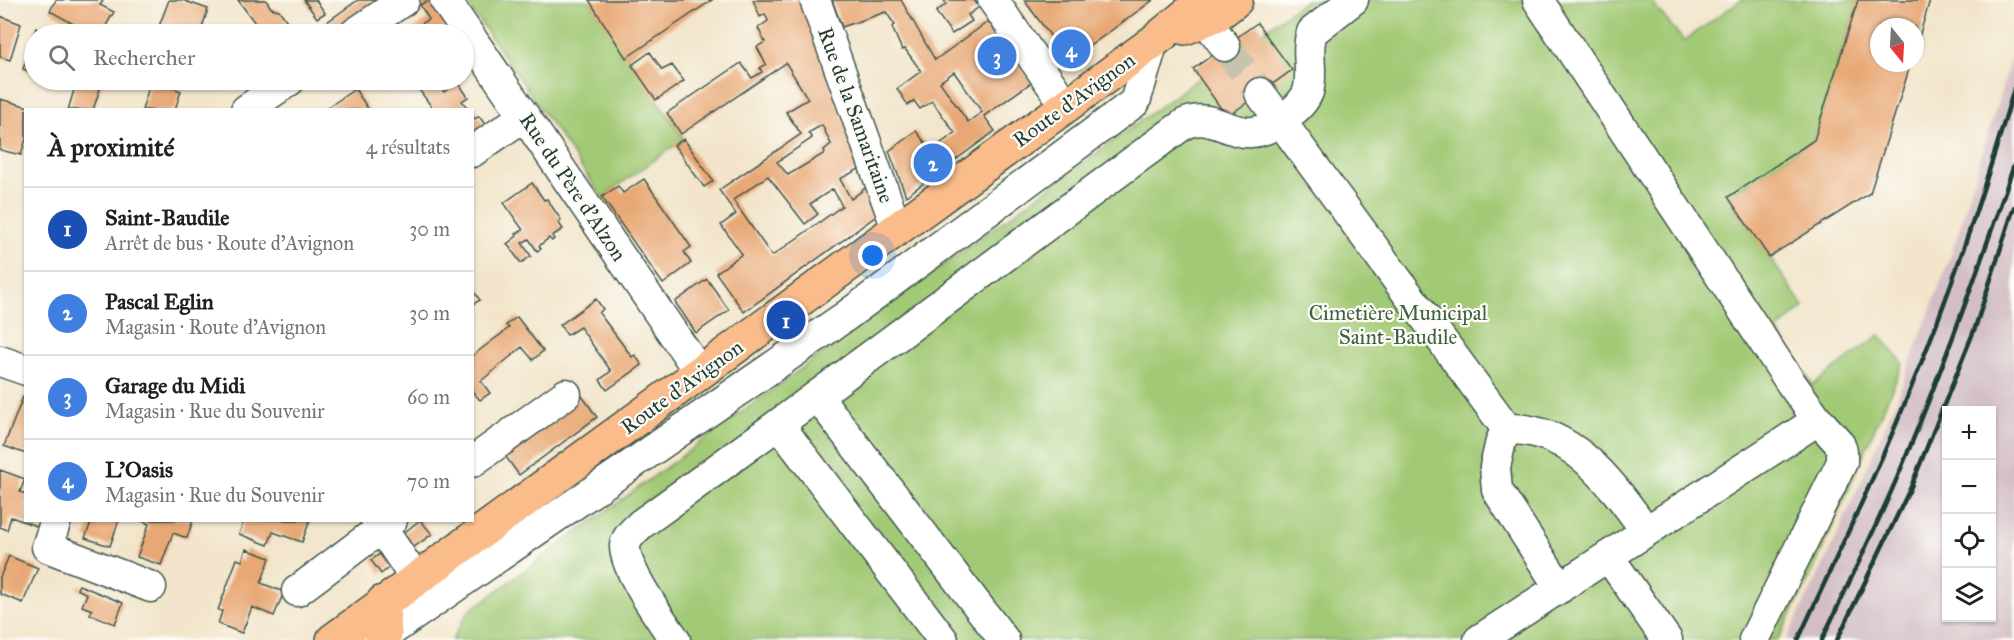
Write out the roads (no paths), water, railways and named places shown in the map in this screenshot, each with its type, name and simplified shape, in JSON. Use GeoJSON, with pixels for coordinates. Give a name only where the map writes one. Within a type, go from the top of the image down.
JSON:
{"type":"FeatureCollection","features":[{"type":"Feature","properties":{"kind":"main road","name":"Route d'Avignon"},"geometry":{"type":"LineString","coordinates":[[333,640],[1153,42],[1211,8]]}},
{"type":"Feature","properties":{"kind":"main road"},"geometry":{"type":"LineString","coordinates":[[382,638],[383,602]]}},
{"type":"Feature","properties":{"kind":"street"},"geometry":{"type":"LineString","coordinates":[[369,24],[404,0]]}},
{"type":"Feature","properties":{"kind":"street","name":"Rue du Père d'Alzon"},"geometry":{"type":"LineString","coordinates":[[445,0],[461,24]]}},
{"type":"Feature","properties":{"kind":"street","name":"Rue de la Samaritaine"},"geometry":{"type":"LineString","coordinates":[[815,0],[897,229]]}},
{"type":"Feature","properties":{"kind":"street"},"geometry":{"type":"LineString","coordinates":[[993,0],[1066,106]]}},
{"type":"Feature","properties":{"kind":"street"},"geometry":{"type":"LineString","coordinates":[[675,640],[650,602],[626,555],[625,544],[629,536],[641,524],[818,397],[1016,247],[1184,124],[1193,120],[1205,120],[1232,129],[1257,132],[1267,130],[1281,121],[1298,107],[1307,94],[1310,81],[1309,51],[1312,32],[1353,0]]}},
{"type":"Feature","properties":{"kind":"street"},"geometry":{"type":"LineString","coordinates":[[1538,0],[1785,373],[1818,420],[1839,443],[1842,462],[1754,640]]}},
{"type":"Feature","properties":{"kind":"street"},"geometry":{"type":"LineString","coordinates":[[1211,8],[1225,46]]}},
{"type":"Feature","properties":{"kind":"street"},"geometry":{"type":"LineString","coordinates":[[382,638],[680,429],[793,333],[1129,85],[1153,42]]}},
{"type":"Feature","properties":{"kind":"street","name":"Rue du Père d'Alzon"},"geometry":{"type":"LineString","coordinates":[[474,43],[700,373]]}},
{"type":"Feature","properties":{"kind":"street"},"geometry":{"type":"LineString","coordinates":[[249,108],[275,90]]}},
{"type":"Feature","properties":{"kind":"street"},"geometry":{"type":"LineString","coordinates":[[1260,93],[1508,429],[1536,431],[1562,441],[1588,461],[1609,482],[1646,531]]}},
{"type":"Feature","properties":{"kind":"street"},"geometry":{"type":"LineString","coordinates":[[474,151],[524,116]]}},
{"type":"Feature","properties":{"kind":"street"},"geometry":{"type":"LineString","coordinates":[[0,360],[24,369]]}},
{"type":"Feature","properties":{"kind":"street"},"geometry":{"type":"LineString","coordinates":[[474,461],[566,394]]}},
{"type":"Feature","properties":{"kind":"street"},"geometry":{"type":"LineString","coordinates":[[818,397],[1004,640]]}},
{"type":"Feature","properties":{"kind":"street"},"geometry":{"type":"LineString","coordinates":[[1479,640],[1818,420]]}},
{"type":"Feature","properties":{"kind":"street"},"geometry":{"type":"LineString","coordinates":[[779,425],[943,640]]}},
{"type":"Feature","properties":{"kind":"street"},"geometry":{"type":"LineString","coordinates":[[1508,429],[1501,441],[1495,467],[1497,490],[1560,588]]}},
{"type":"Feature","properties":{"kind":"street"},"geometry":{"type":"LineString","coordinates":[[55,522],[47,547],[151,587]]}},
{"type":"Feature","properties":{"kind":"street"},"geometry":{"type":"LineString","coordinates":[[297,591],[384,523],[415,578]]}},
{"type":"Feature","properties":{"kind":"street"},"geometry":{"type":"LineString","coordinates":[[1608,556],[1663,639]]}},
{"type":"Feature","properties":{"kind":"tunnel"},"geometry":{"type":"LineString","coordinates":[[1225,46],[1260,93]]}},
{"type":"Feature","properties":{"kind":"railway"},"geometry":{"type":"LineString","coordinates":[[1798,640],[1873,477],[1929,343],[1968,235],[2014,89]]}},
{"type":"Feature","properties":{"kind":"railway"},"geometry":{"type":"LineString","coordinates":[[1822,640],[1916,433],[1960,319],[2014,165]]}},
{"type":"Feature","properties":{"kind":"railway"},"geometry":{"type":"LineString","coordinates":[[1837,640],[1910,489],[1975,328],[2014,207]]}},
{"type":"Feature","properties":{"kind":"place","name":"L'Oasis"},"geometry":{"type":"Point","coordinates":[1071,49]}},
{"type":"Feature","properties":{"kind":"place","name":"Garage du Midi"},"geometry":{"type":"Point","coordinates":[997,56]}},
{"type":"Feature","properties":{"kind":"place","name":"Pascal Eglin"},"geometry":{"type":"Point","coordinates":[933,163]}},
{"type":"Feature","properties":{"kind":"place","name":"Saint-Baudile"},"geometry":{"type":"Point","coordinates":[786,320]}},
{"type":"Feature","properties":{"kind":"park label","name":"Cimetière Municipal Saint-Baudile"},"geometry":{"type":"Point","coordinates":[1398,325]}}]}
